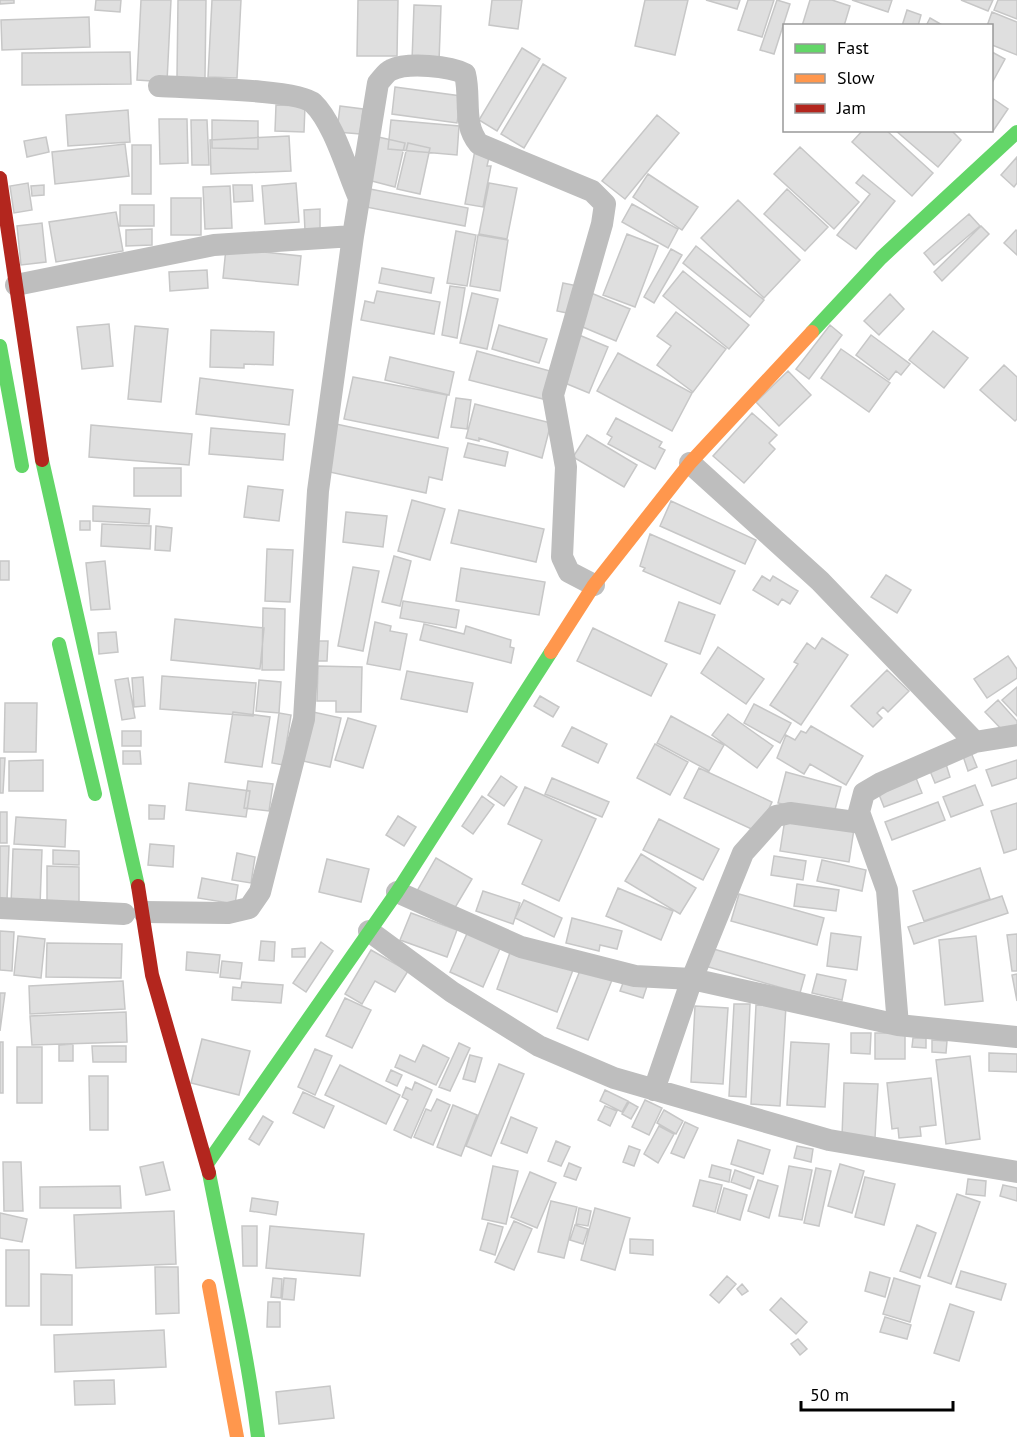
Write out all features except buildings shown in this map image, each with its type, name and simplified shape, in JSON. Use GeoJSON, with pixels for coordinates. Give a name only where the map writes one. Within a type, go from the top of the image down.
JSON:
{"type":"FeatureCollection","features":[{"type":"Feature","properties":{"kind":"main road"},"geometry":{"type":"LineString","coordinates":[[207,1164],[397,892],[594,585],[690,463],[881,258],[1017,132]]}},
{"type":"Feature","properties":{"kind":"main road"},"geometry":{"type":"LineString","coordinates":[[0,178],[46,487],[129,913],[152,975],[207,1164],[234,1304],[250,1370],[258,1437]]}},
{"type":"Feature","properties":{"kind":"main road"},"geometry":{"type":"LineString","coordinates":[[0,346],[24,474]]}},
{"type":"Feature","properties":{"kind":"main road"},"geometry":{"type":"LineString","coordinates":[[55,625],[98,810]]}},
{"type":"Feature","properties":{"kind":"main road"},"geometry":{"type":"LineString","coordinates":[[135,960],[146,1006]]}},
{"type":"Feature","properties":{"kind":"main road"},"geometry":{"type":"LineString","coordinates":[[206,1272],[237,1437]]}},
{"type":"Feature","properties":{"kind":"street"},"geometry":{"type":"LineString","coordinates":[[0,908],[228,914],[249,908],[260,892],[304,718],[318,491],[353,236],[378,83],[389,70],[403,66],[454,68],[465,74],[469,88],[471,135],[479,144],[592,191],[605,204],[602,224],[553,395],[566,467],[562,557],[569,572],[594,585]]}},
{"type":"Feature","properties":{"kind":"street"},"geometry":{"type":"LineString","coordinates":[[159,86],[287,94],[311,101],[323,115],[359,198]]}},
{"type":"Feature","properties":{"kind":"street"},"geometry":{"type":"LineString","coordinates":[[15,285],[214,245],[353,236]]}},
{"type":"Feature","properties":{"kind":"street"},"geometry":{"type":"LineString","coordinates":[[690,463],[820,581],[975,742]]}},
{"type":"Feature","properties":{"kind":"street"},"geometry":{"type":"LineString","coordinates":[[898,1025],[886,890],[859,812],[864,793],[975,742],[1017,735]]}},
{"type":"Feature","properties":{"kind":"street"},"geometry":{"type":"LineString","coordinates":[[654,1090],[692,979],[743,854],[776,816],[790,813],[862,823]]}},
{"type":"Feature","properties":{"kind":"street"},"geometry":{"type":"LineString","coordinates":[[397,892],[521,946],[635,976],[692,979],[898,1025],[1017,1037]]}},
{"type":"Feature","properties":{"kind":"street"},"geometry":{"type":"LineString","coordinates":[[369,931],[452,992],[539,1046],[614,1078],[829,1140],[1017,1172]]}},
{"type":"Feature","properties":{"kind":"traffic: fast"},"geometry":{"type":"LineString","coordinates":[[812,332],[881,258],[1017,132]]}},
{"type":"Feature","properties":{"kind":"traffic: fast"},"geometry":{"type":"LineString","coordinates":[[0,346],[22,466]]}},
{"type":"Feature","properties":{"kind":"traffic: fast"},"geometry":{"type":"LineString","coordinates":[[42,460],[138,886]]}},
{"type":"Feature","properties":{"kind":"traffic: fast"},"geometry":{"type":"LineString","coordinates":[[59,644],[95,794]]}},
{"type":"Feature","properties":{"kind":"traffic: fast"},"geometry":{"type":"LineString","coordinates":[[207,1164],[397,892],[551,652]]}},
{"type":"Feature","properties":{"kind":"traffic: fast"},"geometry":{"type":"LineString","coordinates":[[209,1173],[242,1338],[258,1437]]}},
{"type":"Feature","properties":{"kind":"traffic: slow"},"geometry":{"type":"LineString","coordinates":[[551,652],[594,585],[690,463],[812,332]]}},
{"type":"Feature","properties":{"kind":"traffic: slow"},"geometry":{"type":"LineString","coordinates":[[209,1286],[237,1437]]}},
{"type":"Feature","properties":{"kind":"traffic: jam"},"geometry":{"type":"LineString","coordinates":[[0,178],[42,460]]}},
{"type":"Feature","properties":{"kind":"traffic: jam"},"geometry":{"type":"LineString","coordinates":[[138,886],[152,975],[209,1173]]}}]}
